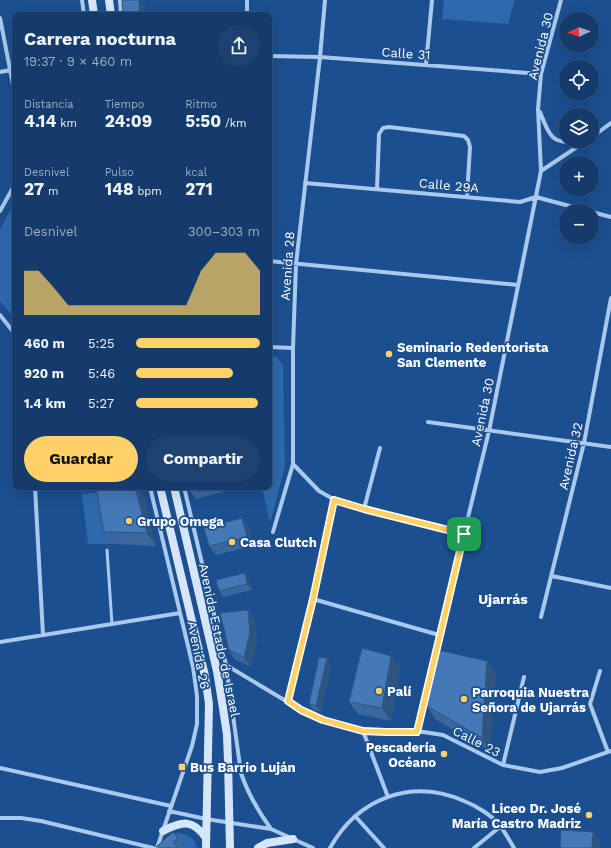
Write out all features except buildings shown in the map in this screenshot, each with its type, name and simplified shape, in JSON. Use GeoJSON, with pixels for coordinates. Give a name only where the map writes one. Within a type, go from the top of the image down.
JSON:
{"type":"FeatureCollection","features":[{"type":"Feature","properties":{"kind":"main road"},"geometry":{"type":"LineString","coordinates":[[92,0],[94,12]]}},
{"type":"Feature","properties":{"kind":"main road"},"geometry":{"type":"LineString","coordinates":[[109,0],[111,12]]}},
{"type":"Feature","properties":{"kind":"main road","name":"Avenida Estado de Israel"},"geometry":{"type":"LineString","coordinates":[[161,490],[205,676],[209,704],[206,848]]}},
{"type":"Feature","properties":{"kind":"main road","name":"Avenida Estado de Israel"},"geometry":{"type":"LineString","coordinates":[[175,490],[217,671],[223,708],[227,735],[230,848]]}},
{"type":"Feature","properties":{"kind":"main road"},"geometry":{"type":"LineString","coordinates":[[163,831],[181,823],[188,823],[198,828],[206,838]]}},
{"type":"Feature","properties":{"kind":"main road"},"geometry":{"type":"LineString","coordinates":[[258,848],[267,843],[293,839]]}},
{"type":"Feature","properties":{"kind":"street"},"geometry":{"type":"LineString","coordinates":[[82,0],[84,12]]}},
{"type":"Feature","properties":{"kind":"street"},"geometry":{"type":"LineString","coordinates":[[120,0],[121,12]]}},
{"type":"Feature","properties":{"kind":"street"},"geometry":{"type":"LineString","coordinates":[[247,0],[247,12]]}},
{"type":"Feature","properties":{"kind":"street","name":"Avenida 28"},"geometry":{"type":"LineString","coordinates":[[274,532],[293,464],[293,348],[296,264],[320,57],[325,0]]}},
{"type":"Feature","properties":{"kind":"street"},"geometry":{"type":"LineString","coordinates":[[426,65],[432,0]]}},
{"type":"Feature","properties":{"kind":"street","name":"Avenida 30"},"geometry":{"type":"LineString","coordinates":[[434,657],[489,431],[536,197],[541,171],[538,109],[541,74],[561,0]]}},
{"type":"Feature","properties":{"kind":"street"},"geometry":{"type":"LineString","coordinates":[[0,18],[12,65]]}},
{"type":"Feature","properties":{"kind":"street","name":"Calle 31"},"geometry":{"type":"LineString","coordinates":[[272,56],[320,57],[541,74]]}},
{"type":"Feature","properties":{"kind":"street"},"geometry":{"type":"LineString","coordinates":[[0,72],[12,69]]}},
{"type":"Feature","properties":{"kind":"street"},"geometry":{"type":"LineString","coordinates":[[538,109],[548,132],[555,140],[559,141]]}},
{"type":"Feature","properties":{"kind":"street"},"geometry":{"type":"LineString","coordinates":[[599,132],[611,123]]}},
{"type":"Feature","properties":{"kind":"street"},"geometry":{"type":"LineString","coordinates":[[377,189],[379,134],[383,128],[390,128],[464,136],[468,140],[470,147],[467,196]]}},
{"type":"Feature","properties":{"kind":"street"},"geometry":{"type":"LineString","coordinates":[[541,171],[576,148]]}},
{"type":"Feature","properties":{"kind":"street","name":"Calle 29A"},"geometry":{"type":"LineString","coordinates":[[305,183],[467,196],[520,202],[536,197],[562,204]]}},
{"type":"Feature","properties":{"kind":"street"},"geometry":{"type":"LineString","coordinates":[[0,211],[12,189]]}},
{"type":"Feature","properties":{"kind":"street"},"geometry":{"type":"LineString","coordinates":[[599,214],[611,217]]}},
{"type":"Feature","properties":{"kind":"street"},"geometry":{"type":"LineString","coordinates":[[272,261],[518,284]]}},
{"type":"Feature","properties":{"kind":"street","name":"Avenida 32"},"geometry":{"type":"LineString","coordinates":[[542,617],[584,443],[611,298]]}},
{"type":"Feature","properties":{"kind":"street"},"geometry":{"type":"LineString","coordinates":[[0,315],[12,330]]}},
{"type":"Feature","properties":{"kind":"street"},"geometry":{"type":"LineString","coordinates":[[272,347],[293,348]]}},
{"type":"Feature","properties":{"kind":"street"},"geometry":{"type":"LineString","coordinates":[[428,422],[611,447]]}},
{"type":"Feature","properties":{"kind":"street"},"geometry":{"type":"LineString","coordinates":[[364,509],[380,448]]}},
{"type":"Feature","properties":{"kind":"street"},"geometry":{"type":"LineString","coordinates":[[293,464],[319,491],[334,500],[464,534]]}},
{"type":"Feature","properties":{"kind":"street"},"geometry":{"type":"LineString","coordinates":[[34,490],[43,635]]}},
{"type":"Feature","properties":{"kind":"street","name":"Avenida 26"},"geometry":{"type":"LineString","coordinates":[[151,490],[193,667],[197,696],[197,724],[192,746],[157,848]]}},
{"type":"Feature","properties":{"kind":"street"},"geometry":{"type":"LineString","coordinates":[[185,490],[226,665],[241,773],[257,809],[271,829]]}},
{"type":"Feature","properties":{"kind":"street"},"geometry":{"type":"LineString","coordinates":[[288,701],[313,599],[334,500]]}},
{"type":"Feature","properties":{"kind":"street"},"geometry":{"type":"LineString","coordinates":[[552,576],[611,588]]}},
{"type":"Feature","properties":{"kind":"street"},"geometry":{"type":"LineString","coordinates":[[313,599],[439,635]]}},
{"type":"Feature","properties":{"kind":"street"},"geometry":{"type":"LineString","coordinates":[[0,642],[180,613]]}},
{"type":"Feature","properties":{"kind":"street","name":"Calle 23"},"geometry":{"type":"LineString","coordinates":[[226,665],[301,710],[323,720],[363,731],[417,732],[444,735],[503,765],[540,772],[562,768],[610,752]]}},
{"type":"Feature","properties":{"kind":"street"},"geometry":{"type":"LineString","coordinates":[[600,671],[590,704],[610,752]]}},
{"type":"Feature","properties":{"kind":"street"},"geometry":{"type":"LineString","coordinates":[[503,765],[524,677]]}},
{"type":"Feature","properties":{"kind":"street"},"geometry":{"type":"LineString","coordinates":[[417,732],[427,687]]}},
{"type":"Feature","properties":{"kind":"street"},"geometry":{"type":"LineString","coordinates":[[363,731],[388,796]]}},
{"type":"Feature","properties":{"kind":"street"},"geometry":{"type":"LineString","coordinates":[[0,768],[42,776],[171,806]]}},
{"type":"Feature","properties":{"kind":"street"},"geometry":{"type":"LineString","coordinates":[[330,848],[338,833],[354,816],[370,805],[388,796],[418,790],[449,794],[477,806],[500,826],[514,848]]}},
{"type":"Feature","properties":{"kind":"street"},"geometry":{"type":"LineString","coordinates":[[169,811],[206,819],[271,829],[313,848]]}},
{"type":"Feature","properties":{"kind":"street"},"geometry":{"type":"LineString","coordinates":[[354,816],[384,848]]}},
{"type":"Feature","properties":{"kind":"street"},"geometry":{"type":"LineString","coordinates":[[0,818],[21,818],[41,821],[153,848]]}},
{"type":"Feature","properties":{"kind":"street"},"geometry":{"type":"LineString","coordinates":[[474,848],[500,826]]}},
{"type":"Feature","properties":{"kind":"lane"},"geometry":{"type":"LineString","coordinates":[[107,550],[112,624]]}},
{"type":"Feature","properties":{"kind":"shaded area"},"geometry":{"type":"Polygon","coordinates":[[[444,0],[515,0],[508,24],[442,19],[444,0]]]}},
{"type":"Feature","properties":{"kind":"shaded area"},"geometry":{"type":"Polygon","coordinates":[[[12,207],[12,315],[0,301],[0,230],[12,207]]]}},
{"type":"Feature","properties":{"kind":"shaded area"},"geometry":{"type":"Polygon","coordinates":[[[272,356],[277,357],[283,366],[285,467],[270,523],[263,490],[272,490],[272,356]]]}},
{"type":"Feature","properties":{"kind":"shaded area"},"geometry":{"type":"Polygon","coordinates":[[[104,492],[113,544],[88,544],[82,494],[104,492]]]}},
{"type":"Feature","properties":{"kind":"shaded area"},"geometry":{"type":"Polygon","coordinates":[[[177,833],[190,837],[196,844],[197,848],[163,848],[172,835],[177,833]]]}},
{"type":"Feature","properties":{"kind":"place","name":"Seminario Redentorista San Clemente"},"geometry":{"type":"Point","coordinates":[389,354]}},
{"type":"Feature","properties":{"kind":"place","name":"Grupo Omega"},"geometry":{"type":"Point","coordinates":[129,521]}},
{"type":"Feature","properties":{"kind":"place","name":"Casa Clutch"},"geometry":{"type":"Point","coordinates":[232,542]}},
{"type":"Feature","properties":{"kind":"place","name":"Palí"},"geometry":{"type":"Point","coordinates":[379,691]}},
{"type":"Feature","properties":{"kind":"place","name":"Parroquia Nuestra Señora de Ujarrás"},"geometry":{"type":"Point","coordinates":[464,699]}},
{"type":"Feature","properties":{"kind":"place","name":"Pescadería Océano"},"geometry":{"type":"Point","coordinates":[444,754]}},
{"type":"Feature","properties":{"kind":"place","name":"Bus Barrio Luján"},"geometry":{"type":"Point","coordinates":[182,767]}},
{"type":"Feature","properties":{"kind":"place","name":"Liceo Dr. José María Castro Madriz"},"geometry":{"type":"Point","coordinates":[589,815]}},
{"type":"Feature","properties":{"kind":"district","name":"Ujarrás"},"geometry":{"type":"Point","coordinates":[503,599]}},
{"type":"Feature","properties":{"kind":"route"},"geometry":{"type":"LineString","coordinates":[[334,500],[464,534],[417,732],[363,731],[323,720],[301,710],[288,701],[313,599],[334,500]]}}]}
